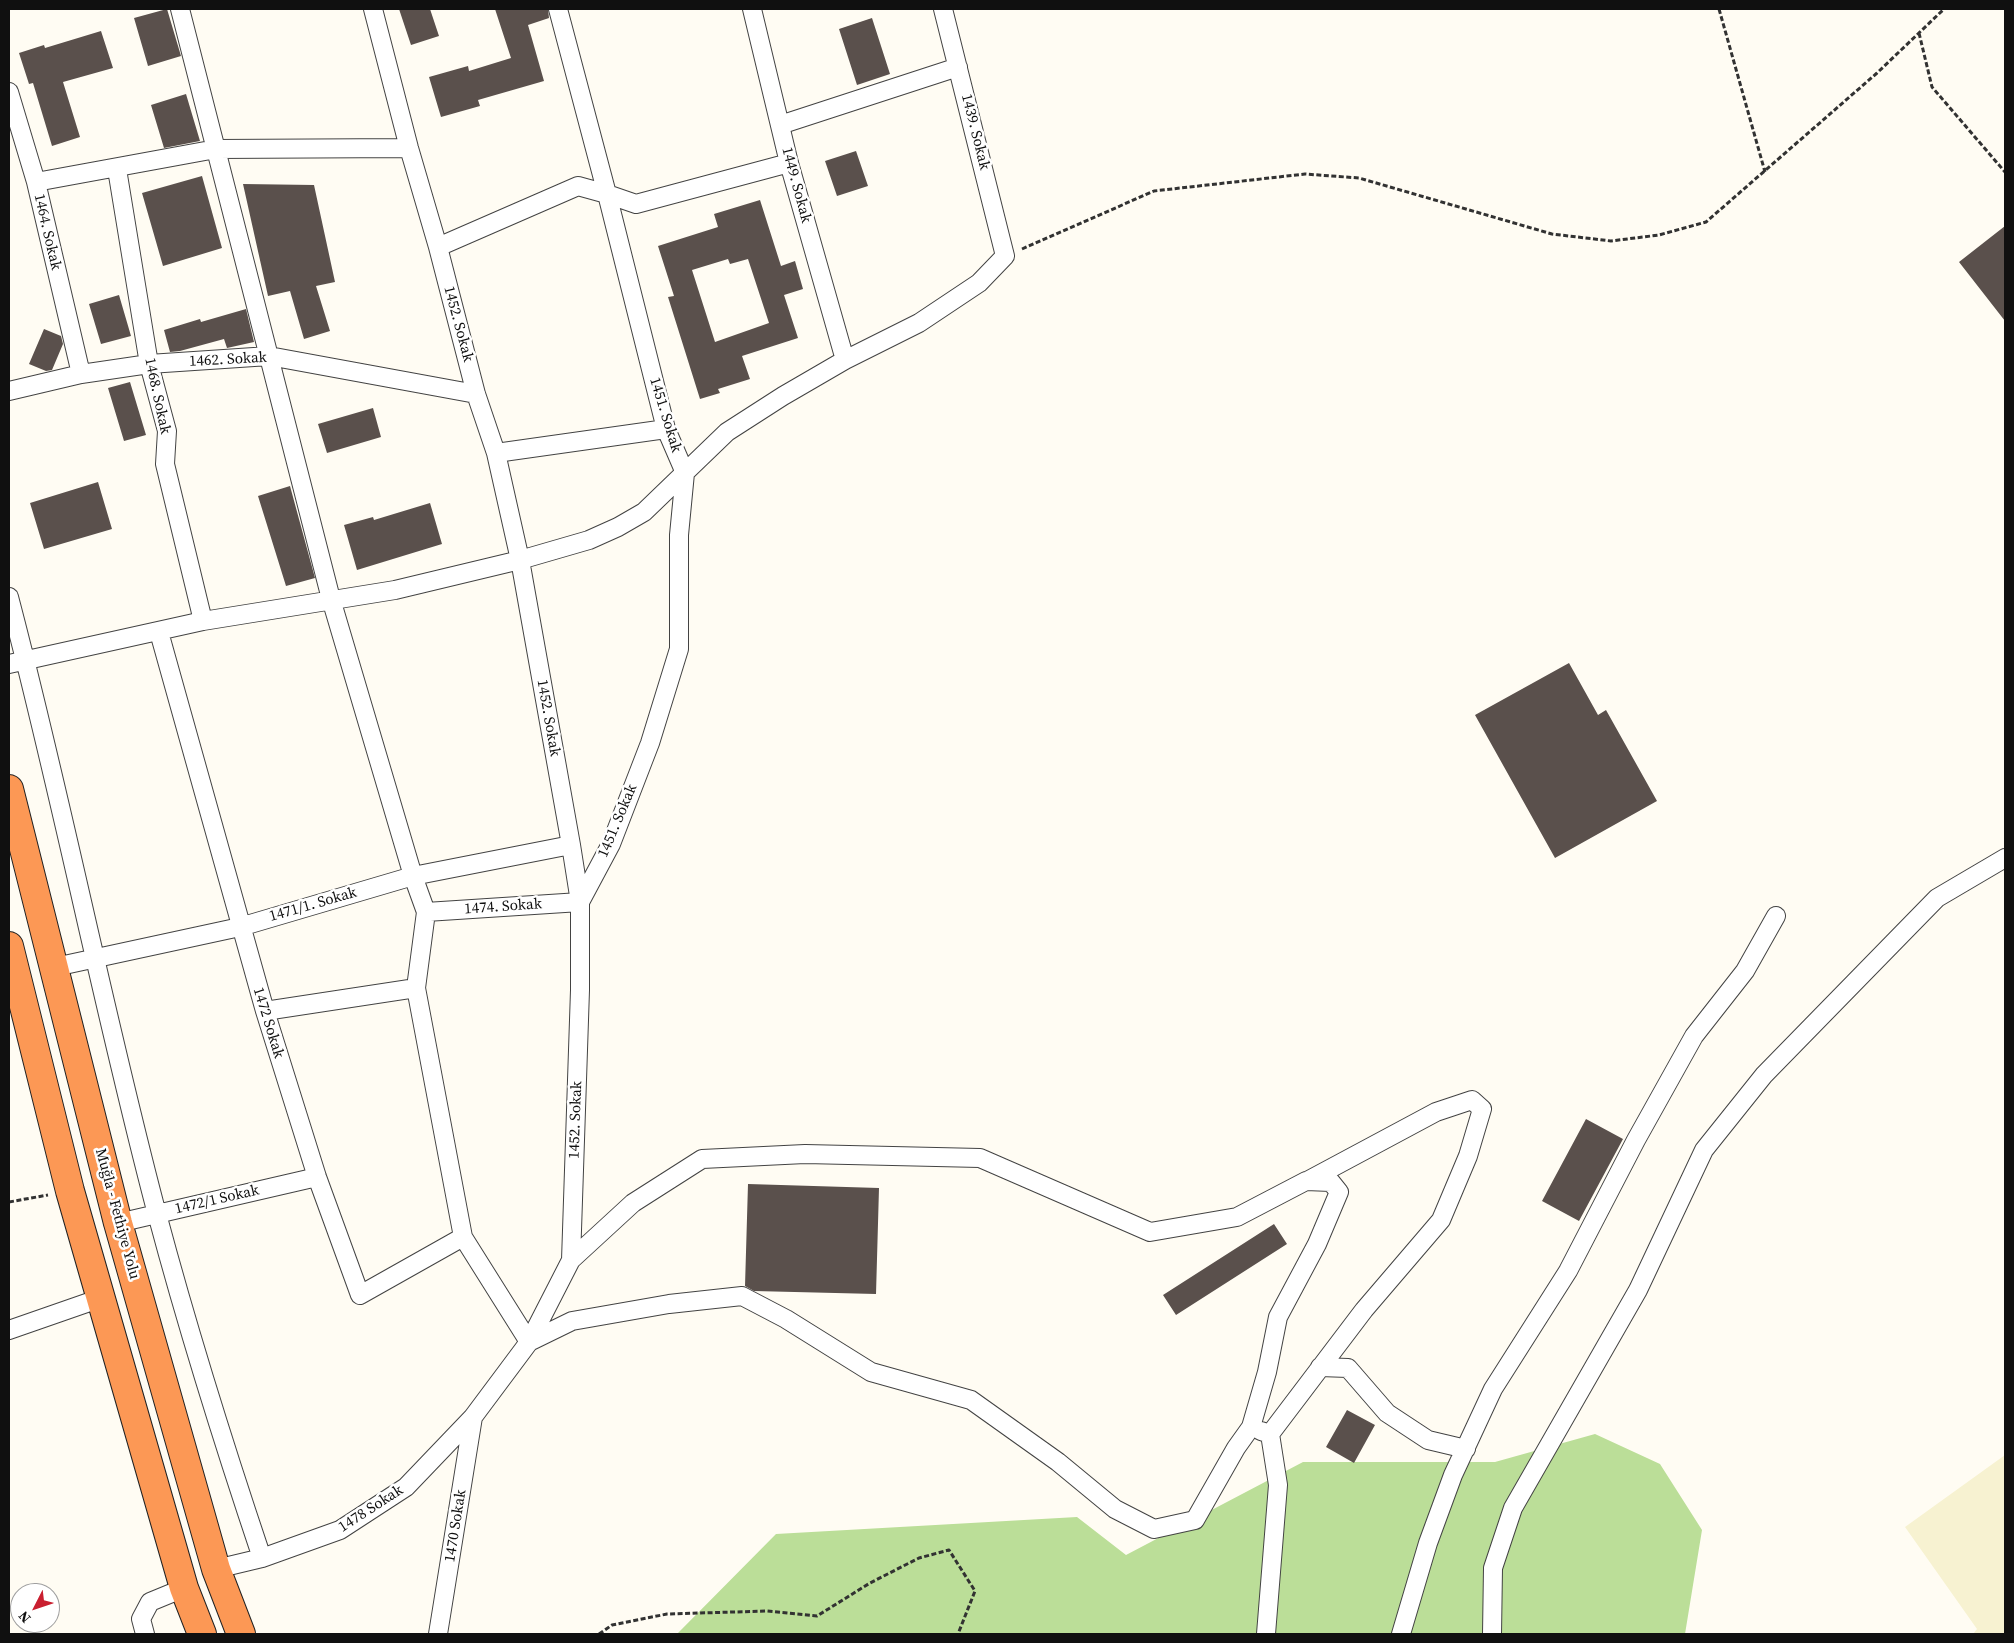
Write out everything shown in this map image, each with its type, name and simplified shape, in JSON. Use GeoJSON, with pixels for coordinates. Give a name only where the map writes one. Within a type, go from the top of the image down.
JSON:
{"type":"FeatureCollection","features":[{"type":"Feature","properties":{"kind":"highway","name":"Muğla - Fethiye Yolu"},"geometry":{"type":"LineString","coordinates":[[9,789],[118,1223],[216,1569],[240,1634]]}},
{"type":"Feature","properties":{"kind":"highway"},"geometry":{"type":"LineString","coordinates":[[9,946],[70,1191],[184,1588],[202,1634]]}},
{"type":"Feature","properties":{"kind":"street"},"geometry":{"type":"LineString","coordinates":[[180,9],[331,599],[413,876],[426,912],[416,988],[463,1237],[529,1342],[572,1321],[669,1304],[742,1296],[786,1319],[870,1372],[971,1400],[1058,1462],[1115,1509],[1154,1529],[1194,1520],[1236,1448],[1251,1427],[1267,1372],[1278,1317],[1317,1244],[1339,1192],[1331,1182],[1306,1181]]}},
{"type":"Feature","properties":{"kind":"street","name":"1452. Sokak"},"geometry":{"type":"LineString","coordinates":[[373,9],[476,394],[496,453],[520,560],[580,902],[580,990],[571,1260],[529,1342],[472,1417]]}},
{"type":"Feature","properties":{"kind":"street","name":"1451. Sokak"},"geometry":{"type":"LineString","coordinates":[[558,9],[666,429],[685,473],[679,535],[679,649],[650,743],[615,834],[580,902]]}},
{"type":"Feature","properties":{"kind":"street","name":"1449. Sokak"},"geometry":{"type":"LineString","coordinates":[[752,9],[789,163],[845,360]]}},
{"type":"Feature","properties":{"kind":"street","name":"1439. Sokak"},"geometry":{"type":"LineString","coordinates":[[943,9],[1005,256]]}},
{"type":"Feature","properties":{"kind":"street"},"geometry":{"type":"LineString","coordinates":[[780,125],[958,68]]}},
{"type":"Feature","properties":{"kind":"street","name":"1464. Sokak"},"geometry":{"type":"LineString","coordinates":[[10,99],[36,182],[82,374]]}},
{"type":"Feature","properties":{"kind":"street"},"geometry":{"type":"LineString","coordinates":[[36,182],[216,149],[409,148]]}},
{"type":"Feature","properties":{"kind":"street"},"geometry":{"type":"LineString","coordinates":[[438,247],[578,186],[636,204],[789,163]]}},
{"type":"Feature","properties":{"kind":"street","name":"1468. Sokak"},"geometry":{"type":"LineString","coordinates":[[117,168],[149,364],[167,432],[165,464],[203,621]]}},
{"type":"Feature","properties":{"kind":"street"},"geometry":{"type":"LineString","coordinates":[[17,662],[203,621],[395,590],[520,560],[589,540],[618,527],[644,512],[727,432],[783,396],[845,360],[920,322],[979,283],[1005,256]]}},
{"type":"Feature","properties":{"kind":"street","name":"1462. Sokak"},"geometry":{"type":"LineString","coordinates":[[9,391],[82,374],[149,364],[269,356],[476,394]]}},
{"type":"Feature","properties":{"kind":"street"},"geometry":{"type":"LineString","coordinates":[[496,453],[666,429]]}},
{"type":"Feature","properties":{"kind":"street"},"geometry":{"type":"LineString","coordinates":[[9,598],[17,662],[94,958],[157,1214],[218,1426],[262,1558]]}},
{"type":"Feature","properties":{"kind":"street","name":"1472 Sokak"},"geometry":{"type":"LineString","coordinates":[[159,632],[265,1011],[317,1178],[360,1296],[463,1237]]}},
{"type":"Feature","properties":{"kind":"street","name":"1471/1. Sokak"},"geometry":{"type":"LineString","coordinates":[[55,967],[240,927],[413,876],[571,845]]}},
{"type":"Feature","properties":{"kind":"street"},"geometry":{"type":"LineString","coordinates":[[1492,1634],[1493,1568],[1513,1508],[1638,1290],[1704,1150],[1764,1075],[1938,898],[2005,858]]}},
{"type":"Feature","properties":{"kind":"street","name":"1474. Sokak"},"geometry":{"type":"LineString","coordinates":[[426,912],[580,902]]}},
{"type":"Feature","properties":{"kind":"street"},"geometry":{"type":"LineString","coordinates":[[1401,1634],[1428,1543],[1453,1475],[1494,1389],[1568,1271],[1636,1140],[1694,1036],[1745,971],[1776,916]]}},
{"type":"Feature","properties":{"kind":"street"},"geometry":{"type":"LineString","coordinates":[[265,1011],[416,988]]}},
{"type":"Feature","properties":{"kind":"street"},"geometry":{"type":"LineString","coordinates":[[571,1260],[633,1204],[702,1159],[805,1154],[980,1158],[1150,1232],[1237,1217],[1342,1164],[1436,1112],[1472,1100],[1482,1109],[1468,1156],[1441,1220],[1364,1310],[1270,1434],[1278,1485],[1266,1634]]}},
{"type":"Feature","properties":{"kind":"street","name":"1472/1 Sokak"},"geometry":{"type":"LineString","coordinates":[[118,1223],[317,1178]]}},
{"type":"Feature","properties":{"kind":"street"},"geometry":{"type":"LineString","coordinates":[[9,1330],[101,1298]]}},
{"type":"Feature","properties":{"kind":"street"},"geometry":{"type":"LineString","coordinates":[[1320,1367],[1348,1368],[1387,1413],[1428,1440],[1466,1449]]}},
{"type":"Feature","properties":{"kind":"street","name":"1478 Sokak"},"geometry":{"type":"LineString","coordinates":[[216,1569],[262,1558],[340,1530],[406,1487],[472,1417]]}},
{"type":"Feature","properties":{"kind":"street","name":"1470 Sokak"},"geometry":{"type":"LineString","coordinates":[[438,1634],[472,1417]]}},
{"type":"Feature","properties":{"kind":"street"},"geometry":{"type":"LineString","coordinates":[[1251,1427],[1270,1434]]}},
{"type":"Feature","properties":{"kind":"street"},"geometry":{"type":"LineString","coordinates":[[145,1634],[141,1619],[150,1602],[184,1588]]}},
{"type":"Feature","properties":{"kind":"path"},"geometry":{"type":"LineString","coordinates":[[1719,9],[1766,172]]}},
{"type":"Feature","properties":{"kind":"path"},"geometry":{"type":"LineString","coordinates":[[1005,256],[1154,191],[1305,174],[1359,178],[1552,234],[1611,241],[1659,235],[1706,222],[1766,172],[1877,73],[1944,9]]}},
{"type":"Feature","properties":{"kind":"path"},"geometry":{"type":"LineString","coordinates":[[1919,33],[1932,86],[2005,172]]}},
{"type":"Feature","properties":{"kind":"path"},"geometry":{"type":"LineString","coordinates":[[9,1202],[70,1191]]}},
{"type":"Feature","properties":{"kind":"path"},"geometry":{"type":"LineString","coordinates":[[599,1634],[612,1625],[667,1614],[767,1611],[817,1616],[886,1574],[919,1558],[948,1550],[975,1591],[958,1634]]}},
{"type":"Feature","properties":{"kind":"shaded area"},"geometry":{"type":"Polygon","coordinates":[[[2005,1455],[2005,1634],[1973,1634],[1977,1629],[1905,1527],[2005,1455]]]}},
{"type":"Feature","properties":{"kind":"green space"},"geometry":{"type":"Polygon","coordinates":[[[1595,1434],[1660,1464],[1702,1530],[1685,1634],[677,1634],[776,1534],[1077,1517],[1126,1555],[1303,1462],[1495,1462],[1595,1434]]]}},
{"type":"Feature","properties":{"kind":"building"},"geometry":{"type":"Polygon","coordinates":[[[167,9],[181,56],[148,66],[134,18],[167,9]]]}},
{"type":"Feature","properties":{"kind":"building"},"geometry":{"type":"Polygon","coordinates":[[[399,9],[430,9],[439,36],[411,45],[399,9]]]}},
{"type":"Feature","properties":{"kind":"building"},"geometry":{"type":"Polygon","coordinates":[[[495,9],[548,9],[549,18],[528,25],[544,81],[478,100],[480,106],[441,117],[429,77],[468,66],[469,71],[511,58],[495,9]]]}},
{"type":"Feature","properties":{"kind":"building"},"geometry":{"type":"Polygon","coordinates":[[[872,18],[890,74],[857,85],[839,29],[872,18]]]}},
{"type":"Feature","properties":{"kind":"building"},"geometry":{"type":"Polygon","coordinates":[[[101,31],[113,68],[63,82],[80,137],[52,146],[33,83],[29,84],[19,53],[44,45],[45,48],[101,31]]]}},
{"type":"Feature","properties":{"kind":"building"},"geometry":{"type":"Polygon","coordinates":[[[186,94],[200,141],[164,148],[151,105],[186,94]]]}},
{"type":"Feature","properties":{"kind":"building"},"geometry":{"type":"Polygon","coordinates":[[[856,151],[868,186],[837,196],[825,161],[856,151]]]}},
{"type":"Feature","properties":{"kind":"building"},"geometry":{"type":"Polygon","coordinates":[[[202,176],[222,248],[163,266],[142,193],[202,176]]]}},
{"type":"Feature","properties":{"kind":"building"},"geometry":{"type":"Polygon","coordinates":[[[243,184],[314,185],[335,282],[316,286],[330,331],[304,339],[290,291],[268,296],[243,184]]]}},
{"type":"Feature","properties":{"kind":"building"},"geometry":{"type":"Polygon","coordinates":[[[760,200],[781,266],[795,261],[803,289],[784,295],[798,338],[742,356],[750,379],[718,389],[720,393],[700,399],[668,297],[674,296],[658,246],[718,227],[714,214],[760,200]],[[728,259],[692,270],[715,342],[769,323],[748,259],[730,264],[728,259]]]}},
{"type":"Feature","properties":{"kind":"building"},"geometry":{"type":"Polygon","coordinates":[[[2005,226],[2005,321],[1959,262],[2005,226]]]}},
{"type":"Feature","properties":{"kind":"building"},"geometry":{"type":"Polygon","coordinates":[[[119,295],[131,336],[101,344],[89,304],[119,295]]]}},
{"type":"Feature","properties":{"kind":"building"},"geometry":{"type":"Polygon","coordinates":[[[246,309],[254,342],[227,348],[224,339],[170,352],[164,330],[200,319],[201,322],[246,309]]]}},
{"type":"Feature","properties":{"kind":"building"},"geometry":{"type":"Polygon","coordinates":[[[44,329],[61,336],[63,344],[52,370],[46,371],[29,364],[44,329]]]}},
{"type":"Feature","properties":{"kind":"building"},"geometry":{"type":"Polygon","coordinates":[[[130,382],[146,435],[124,441],[108,388],[130,382]]]}},
{"type":"Feature","properties":{"kind":"building"},"geometry":{"type":"Polygon","coordinates":[[[373,408],[381,437],[327,453],[318,424],[373,408]]]}},
{"type":"Feature","properties":{"kind":"building"},"geometry":{"type":"Polygon","coordinates":[[[98,482],[112,529],[44,549],[30,503],[98,482]]]}},
{"type":"Feature","properties":{"kind":"building"},"geometry":{"type":"Polygon","coordinates":[[[290,486],[315,578],[286,586],[258,496],[290,486]]]}},
{"type":"Feature","properties":{"kind":"building"},"geometry":{"type":"Polygon","coordinates":[[[430,503],[442,544],[357,570],[344,525],[373,517],[374,520],[430,503]]]}},
{"type":"Feature","properties":{"kind":"building"},"geometry":{"type":"Polygon","coordinates":[[[1569,663],[1598,715],[1606,710],[1657,801],[1555,858],[1475,715],[1569,663]]]}},
{"type":"Feature","properties":{"kind":"building"},"geometry":{"type":"Polygon","coordinates":[[[1586,1119],[1623,1139],[1579,1221],[1542,1201],[1586,1119]]]}},
{"type":"Feature","properties":{"kind":"building"},"geometry":{"type":"Polygon","coordinates":[[[748,1184],[879,1188],[876,1294],[754,1291],[745,1286],[748,1184]]]}},
{"type":"Feature","properties":{"kind":"building"},"geometry":{"type":"Polygon","coordinates":[[[1274,1224],[1287,1244],[1176,1315],[1163,1295],[1274,1224]]]}},
{"type":"Feature","properties":{"kind":"building"},"geometry":{"type":"Polygon","coordinates":[[[1347,1410],[1375,1425],[1354,1463],[1326,1447],[1347,1410]]]}}]}
